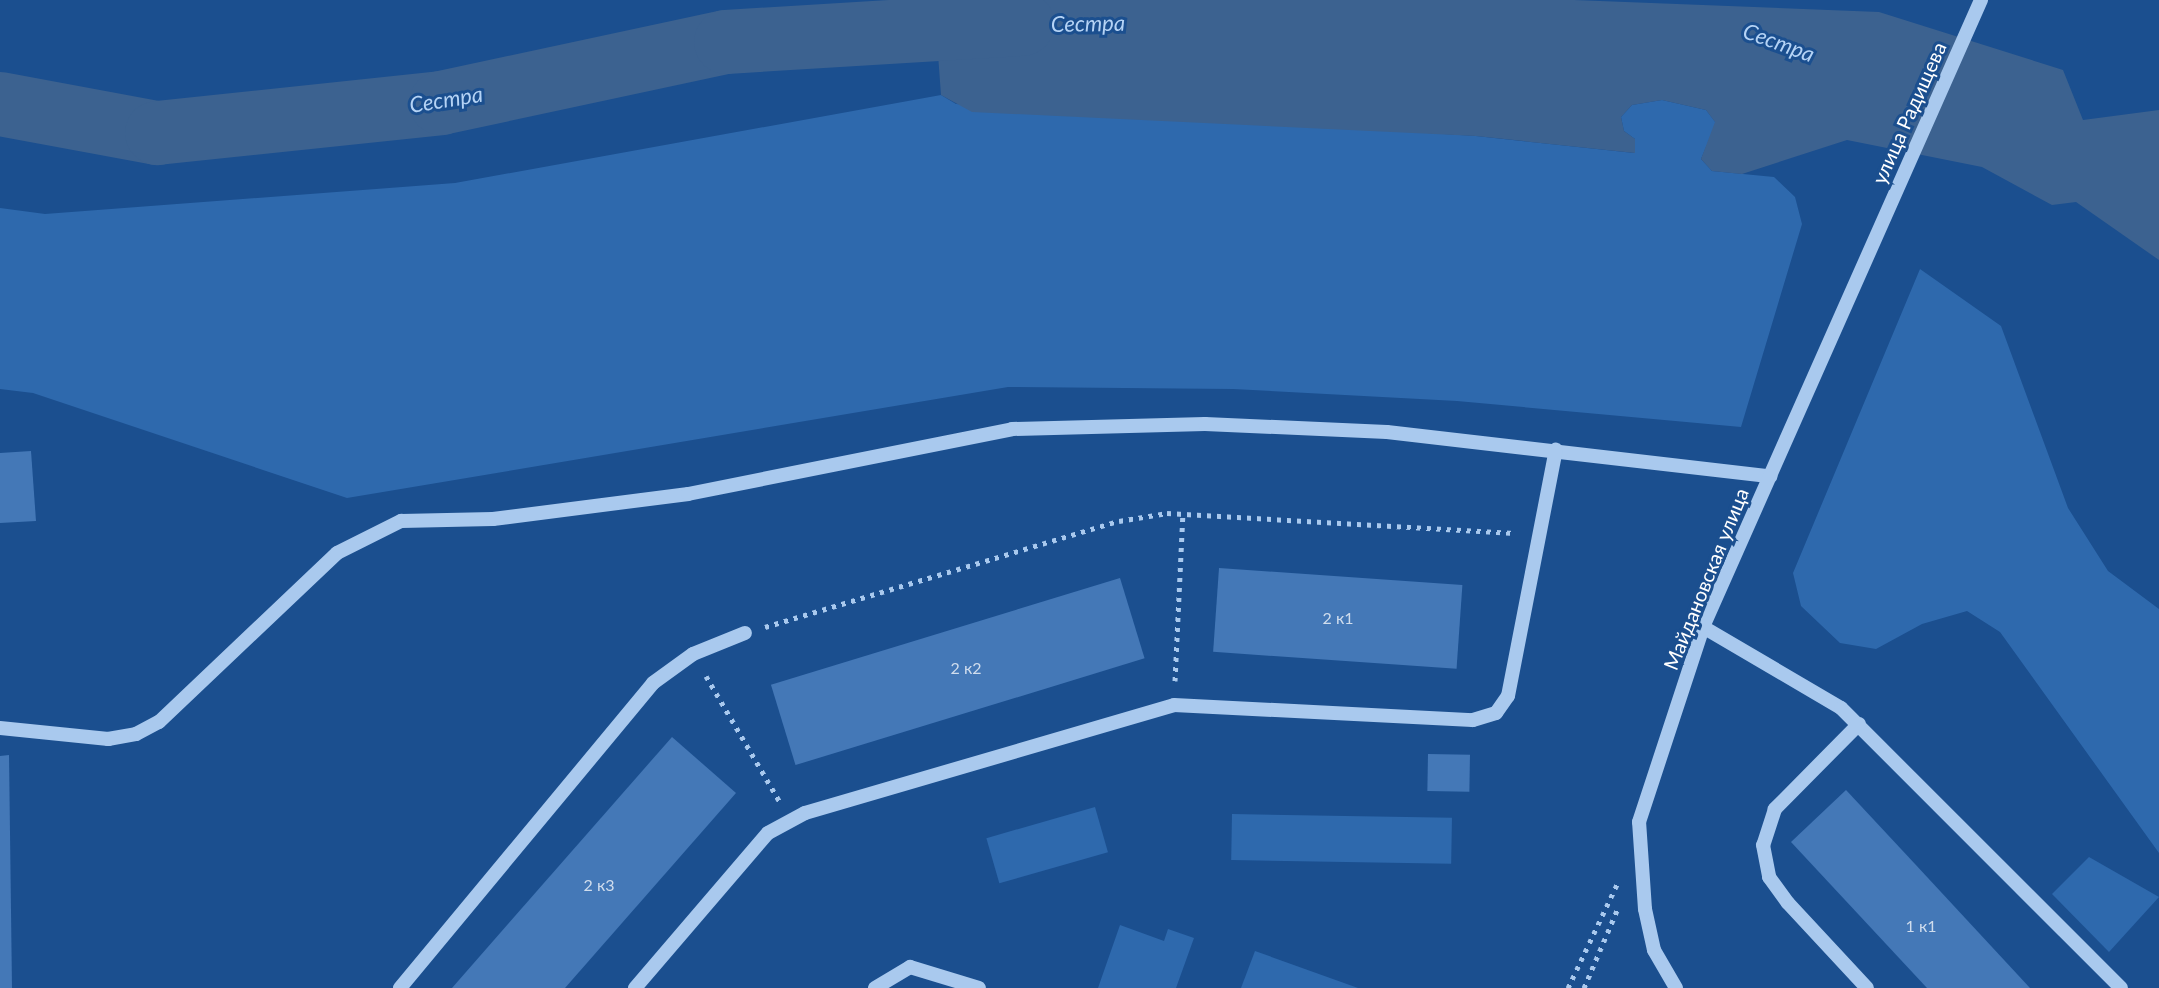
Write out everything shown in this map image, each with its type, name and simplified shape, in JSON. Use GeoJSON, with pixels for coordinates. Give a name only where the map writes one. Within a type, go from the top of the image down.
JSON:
{"type":"FeatureCollection","features":[{"type":"Feature","properties":{"kind":"street","name":"улица Радищева"},"geometry":{"type":"LineString","coordinates":[[1873,243],[1981,0]]}},
{"type":"Feature","properties":{"kind":"street","name":"Майдановская улица"},"geometry":{"type":"LineString","coordinates":[[1676,988],[1654,950],[1639,847],[1639,822],[1703,627],[1873,243]]}},
{"type":"Feature","properties":{"kind":"street"},"geometry":{"type":"LineString","coordinates":[[0,728],[108,739],[136,734],[159,722],[337,553],[401,521],[493,519],[688,494],[1012,429],[1205,424],[1387,432],[1770,476]]}},
{"type":"Feature","properties":{"kind":"street"},"geometry":{"type":"LineString","coordinates":[[635,988],[768,833],[790,819],[1174,705],[1473,720],[1496,713],[1508,696],[1556,450]]}},
{"type":"Feature","properties":{"kind":"street"},"geometry":{"type":"LineString","coordinates":[[1703,627],[1859,724],[2121,988]]}},
{"type":"Feature","properties":{"kind":"street"},"geometry":{"type":"LineString","coordinates":[[400,988],[653,683],[693,654],[745,633]]}},
{"type":"Feature","properties":{"kind":"street"},"geometry":{"type":"LineString","coordinates":[[1859,724],[1775,809],[1763,845],[1779,890],[1867,988]]}},
{"type":"Feature","properties":{"kind":"street"},"geometry":{"type":"LineString","coordinates":[[875,988],[910,967],[979,988]]}},
{"type":"Feature","properties":{"kind":"path"},"geometry":{"type":"LineString","coordinates":[[745,633],[1119,521],[1183,514],[1539,535]]}},
{"type":"Feature","properties":{"kind":"path"},"geometry":{"type":"LineString","coordinates":[[1174,705],[1183,514]]}},
{"type":"Feature","properties":{"kind":"path"},"geometry":{"type":"LineString","coordinates":[[693,654],[790,819]]}},
{"type":"Feature","properties":{"kind":"path"},"geometry":{"type":"LineString","coordinates":[[1568,988],[1598,916],[1639,847]]}},
{"type":"Feature","properties":{"kind":"path"},"geometry":{"type":"LineString","coordinates":[[1584,988],[1620,905]]}},
{"type":"Feature","properties":{"kind":"shaded area"},"geometry":{"type":"Polygon","coordinates":[[[941,95],[956,104],[1476,136],[1634,153],[1635,139],[1624,131],[1621,117],[1632,105],[1662,100],[1706,110],[1716,123],[1701,159],[1712,171],[1774,177],[1795,197],[1802,224],[1741,427],[1457,401],[1233,389],[1008,387],[347,498],[33,393],[0,389],[0,208],[45,214],[455,183],[941,95]]]}},
{"type":"Feature","properties":{"kind":"shaded area"},"geometry":{"type":"Polygon","coordinates":[[[1920,269],[2001,326],[2068,508],[2108,571],[2159,609],[2159,853],[2000,632],[1967,611],[1922,624],[1876,649],[1840,643],[1801,606],[1793,573],[1920,269]]]}},
{"type":"Feature","properties":{"kind":"shaded area"},"geometry":{"type":"Polygon","coordinates":[[[1095,807],[1108,852],[999,883],[986,838],[1095,807]]]}},
{"type":"Feature","properties":{"kind":"shaded area"},"geometry":{"type":"Polygon","coordinates":[[[1232,814],[1452,818],[1451,864],[1231,860],[1232,814]]]}},
{"type":"Feature","properties":{"kind":"shaded area"},"geometry":{"type":"Polygon","coordinates":[[[2089,857],[2159,897],[2109,952],[2052,894],[2089,857]]]}},
{"type":"Feature","properties":{"kind":"shaded area"},"geometry":{"type":"Polygon","coordinates":[[[1120,925],[1164,941],[1168,929],[1194,938],[1176,988],[1098,988],[1120,925]]]}},
{"type":"Feature","properties":{"kind":"shaded area"},"geometry":{"type":"Polygon","coordinates":[[[1255,951],[1358,988],[1241,988],[1255,951]]]}},
{"type":"Feature","properties":{"kind":"water"},"geometry":{"type":"Polygon","coordinates":[[[934,0],[1574,0],[1879,12],[2063,70],[2083,120],[2159,110],[2159,260],[2076,202],[2052,205],[1982,167],[1847,140],[1742,174],[1712,171],[1701,159],[1715,122],[1706,110],[1662,100],[1632,105],[1621,117],[1624,131],[1635,139],[1635,153],[1476,136],[972,112],[941,95],[934,0]]]}},
{"type":"Feature","properties":{"kind":"building"},"geometry":{"type":"Polygon","coordinates":[[[31,451],[36,521],[0,523],[0,453],[31,451]]]}},
{"type":"Feature","properties":{"kind":"building"},"geometry":{"type":"Polygon","coordinates":[[[1219,568],[1462,585],[1457,669],[1213,652],[1219,568]]]}},
{"type":"Feature","properties":{"kind":"building"},"geometry":{"type":"Polygon","coordinates":[[[1120,578],[1145,658],[796,765],[771,685],[1120,578]]]}},
{"type":"Feature","properties":{"kind":"building"},"geometry":{"type":"Polygon","coordinates":[[[672,737],[736,793],[565,988],[452,988],[672,737]]]}},
{"type":"Feature","properties":{"kind":"building"},"geometry":{"type":"Polygon","coordinates":[[[1428,754],[1470,755],[1469,792],[1427,791],[1428,754]]]}},
{"type":"Feature","properties":{"kind":"building"},"geometry":{"type":"Polygon","coordinates":[[[9,755],[12,988],[0,988],[0,756],[9,755]]]}},
{"type":"Feature","properties":{"kind":"building"},"geometry":{"type":"Polygon","coordinates":[[[1846,790],[2030,988],[1927,988],[1791,842],[1846,790]]]}},
{"type":"Feature","properties":{"kind":"waterway","name":"Сестра"},"geometry":{"type":"LineString","coordinates":[[0,104],[157,133],[441,103],[726,42],[1022,24]]}}]}
